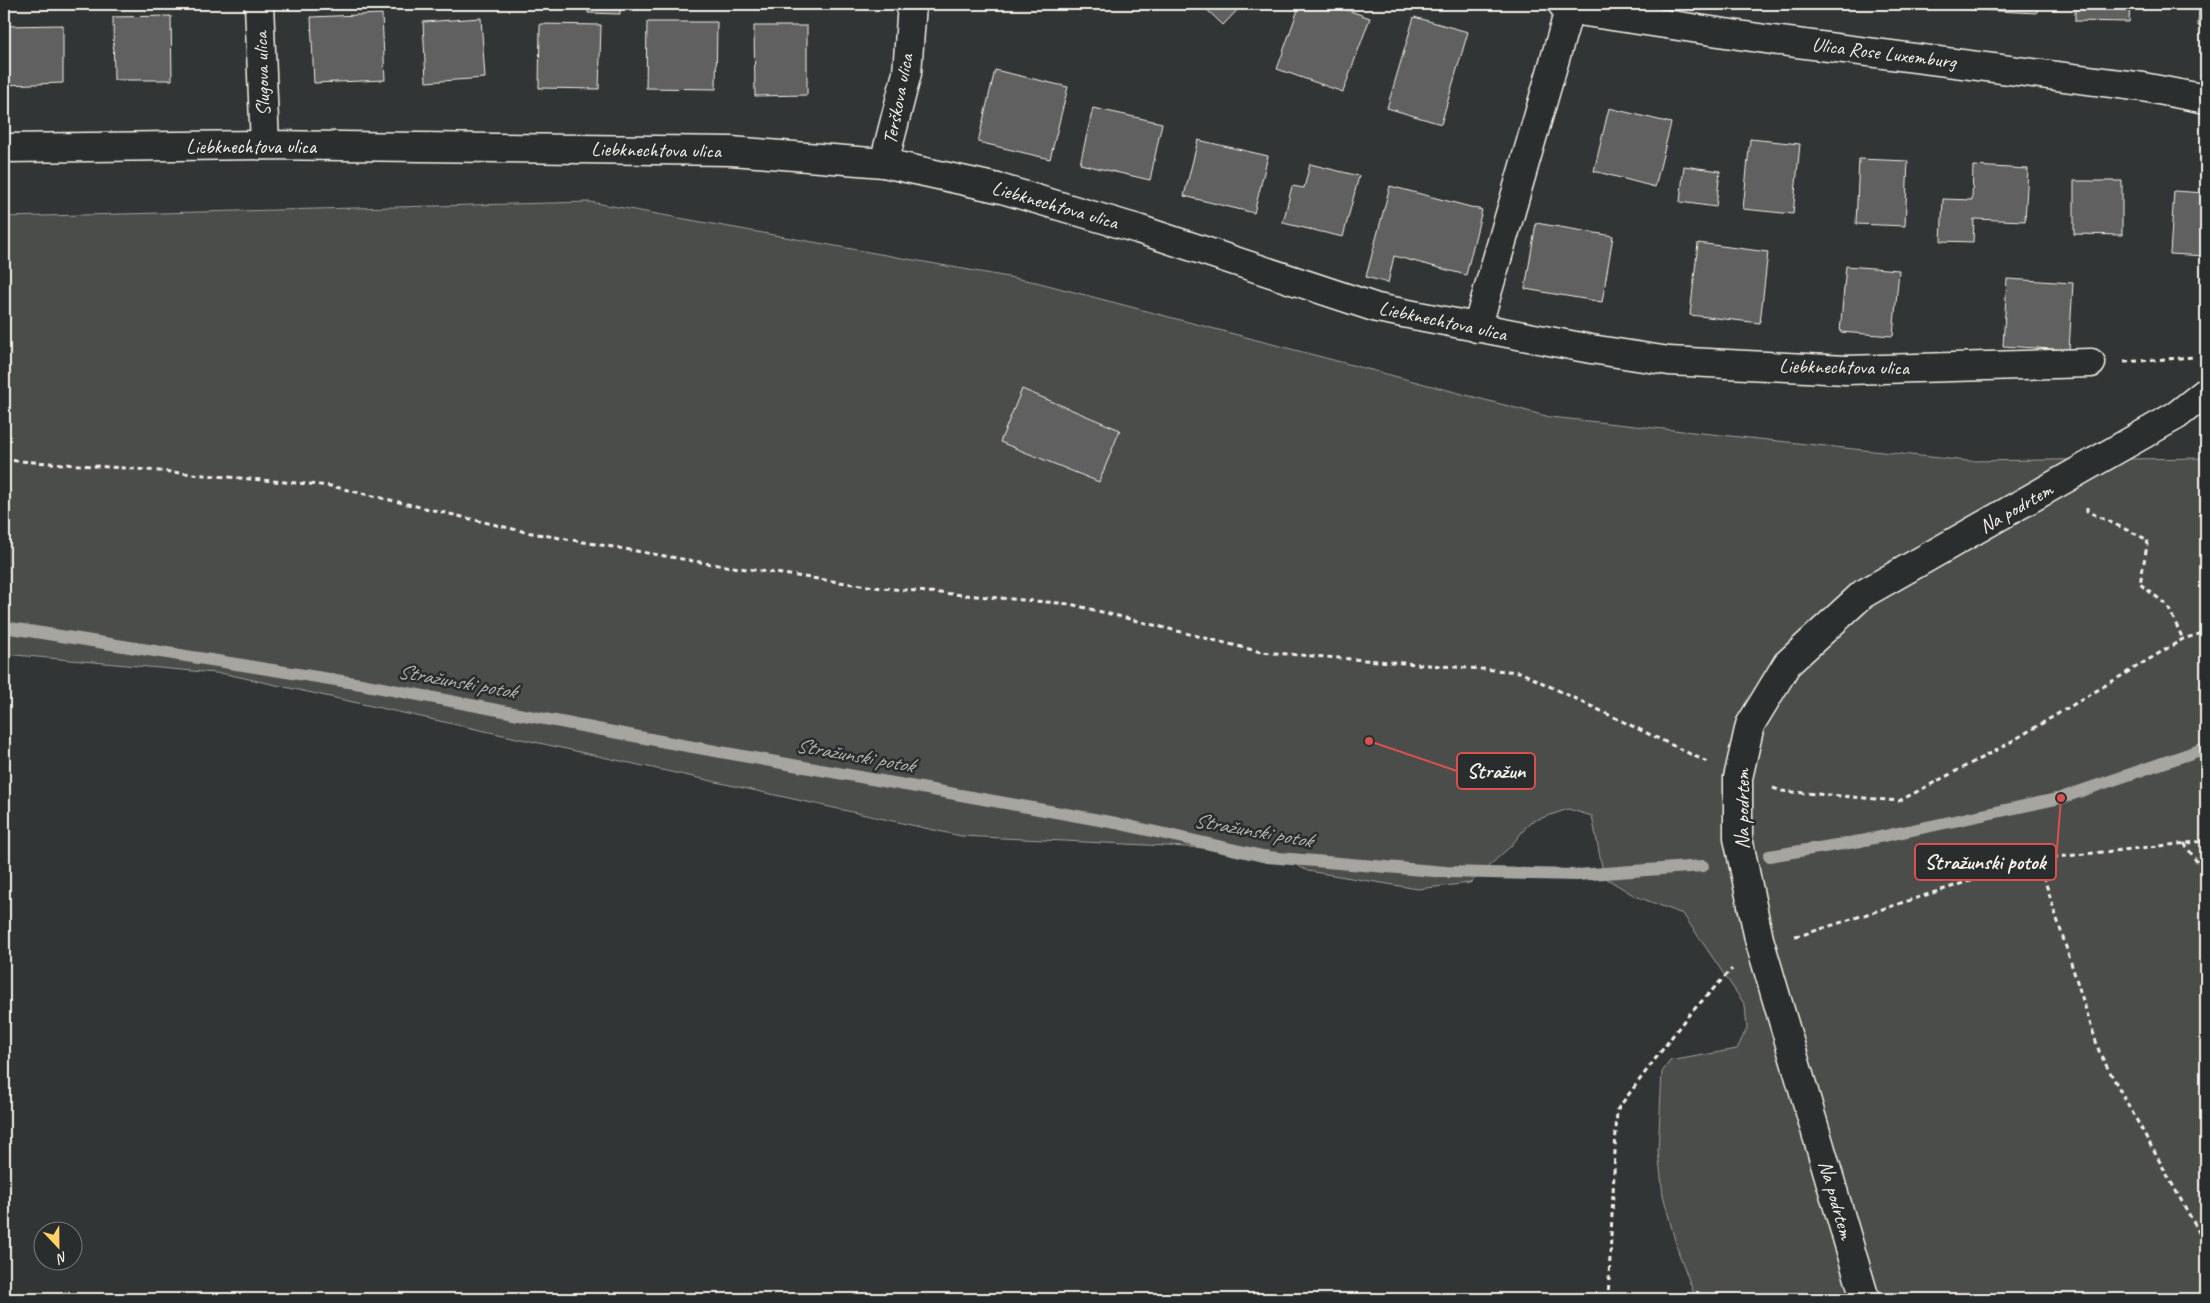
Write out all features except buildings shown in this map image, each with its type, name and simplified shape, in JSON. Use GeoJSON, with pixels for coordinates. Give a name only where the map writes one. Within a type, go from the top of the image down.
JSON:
{"type":"FeatureCollection","features":[{"type":"Feature","properties":{"kind":"street","name":"Slugova ulica"},"geometry":{"type":"LineString","coordinates":[[259,4],[265,145]]}},
{"type":"Feature","properties":{"kind":"street","name":"Terškova ulica"},"geometry":{"type":"LineString","coordinates":[[884,163],[907,73],[912,4]]}},
{"type":"Feature","properties":{"kind":"street","name":"Ulica Rose Luxemburg"},"geometry":{"type":"LineString","coordinates":[[1566,5],[1585,12],[1762,38],[2144,87],[2206,99]]}},
{"type":"Feature","properties":{"kind":"street"},"geometry":{"type":"LineString","coordinates":[[1476,328],[1566,5]]}},
{"type":"Feature","properties":{"kind":"street","name":"Liebknechtova ulica"},"geometry":{"type":"LineString","coordinates":[[4,148],[265,145],[731,151],[884,163],[1002,189],[1138,229],[1376,308],[1476,328],[1669,361],[1846,370],[2091,363]]}},
{"type":"Feature","properties":{"kind":"street","name":"Na podrtem"},"geometry":{"type":"LineString","coordinates":[[1865,1299],[1759,939],[1738,838],[1738,778],[1750,725],[1787,664],[1863,594],[2177,415],[2206,392]]}},
{"type":"Feature","properties":{"kind":"path"},"geometry":{"type":"LineString","coordinates":[[2091,363],[2166,360],[2198,356]]}},
{"type":"Feature","properties":{"kind":"path"},"geometry":{"type":"LineString","coordinates":[[4,460],[124,468],[331,486],[526,532],[711,564],[882,588],[1070,604],[1261,652],[1520,672],[1738,778],[1782,791],[1899,801],[2004,746],[2183,639],[2206,632]]}},
{"type":"Feature","properties":{"kind":"path"},"geometry":{"type":"LineString","coordinates":[[2096,462],[2086,511],[2148,540],[2140,584],[2167,605],[2183,639]]}},
{"type":"Feature","properties":{"kind":"path"},"geometry":{"type":"LineString","coordinates":[[1608,1299],[1617,1110],[1686,1018],[1759,939],[1805,934],[2038,859],[2206,841]]}},
{"type":"Feature","properties":{"kind":"path"},"geometry":{"type":"LineString","coordinates":[[2184,842],[2206,875]]}},
{"type":"Feature","properties":{"kind":"path"},"geometry":{"type":"LineString","coordinates":[[2038,859],[2100,1054],[2206,1245]]}},
{"type":"Feature","properties":{"kind":"shaded area"},"geometry":{"type":"Polygon","coordinates":[[[590,202],[1036,282],[1550,417],[1968,461],[2206,458],[2206,1299],[1696,1299],[1677,1248],[1663,1195],[1658,1151],[1662,1072],[1670,1061],[1737,1049],[1747,1028],[1745,1005],[1683,914],[1635,896],[1604,877],[1592,816],[1568,809],[1530,822],[1511,846],[1470,883],[1418,889],[1308,871],[1269,851],[961,836],[226,674],[4,654],[4,217],[590,202]]]}},
{"type":"Feature","properties":{"kind":"waterway","name":"Stražunski potok"},"geometry":{"type":"LineString","coordinates":[[4,627],[361,684],[671,743],[1116,823],[1267,857],[1446,872],[1577,875],[1703,866]]}},
{"type":"Feature","properties":{"kind":"waterway","name":"Stražunski potok"},"geometry":{"type":"LineString","coordinates":[[1769,856],[1861,841],[2061,798],[2206,748]]}},
{"type":"Feature","properties":{"kind":"place","name":"Stražun"},"geometry":{"type":"Point","coordinates":[1369,741]}},
{"type":"Feature","properties":{"kind":"place","name":"Stražunski potok"},"geometry":{"type":"Point","coordinates":[2061,798]}}]}
